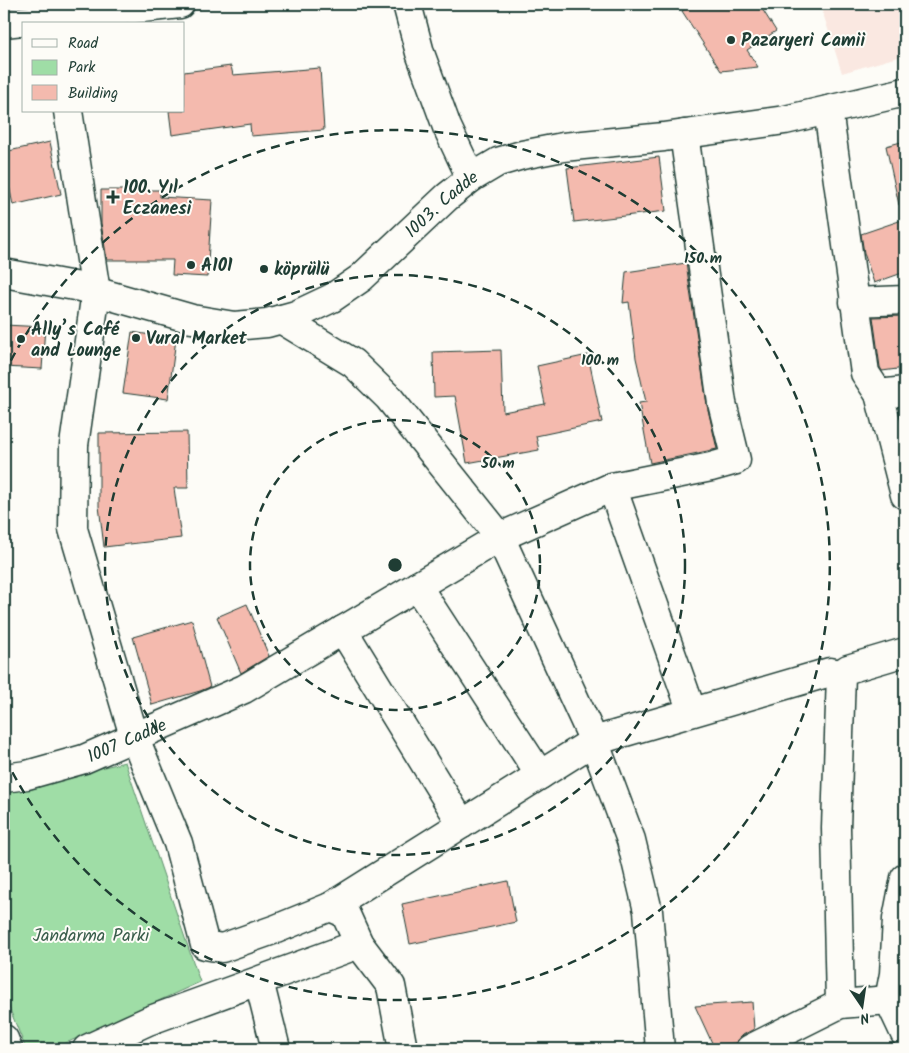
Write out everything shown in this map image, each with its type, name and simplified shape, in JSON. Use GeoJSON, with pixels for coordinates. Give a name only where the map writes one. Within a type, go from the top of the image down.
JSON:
{"type":"FeatureCollection","features":[{"type":"Feature","properties":{"kind":"street"},"geometry":{"type":"LineString","coordinates":[[4,23],[53,15],[180,4]]}},
{"type":"Feature","properties":{"kind":"street"},"geometry":{"type":"LineString","coordinates":[[407,4],[420,53],[444,117],[471,178]]}},
{"type":"Feature","properties":{"kind":"street","name":"1003. Cadde"},"geometry":{"type":"LineString","coordinates":[[4,273],[96,292],[192,319],[234,326],[266,323],[296,315],[332,298],[361,278],[447,196],[471,178],[498,162],[522,154],[563,147],[684,134],[785,120],[905,92]]}},
{"type":"Feature","properties":{"kind":"street"},"geometry":{"type":"LineString","coordinates":[[828,110],[865,373],[892,392],[905,495]]}},
{"type":"Feature","properties":{"kind":"street"},"geometry":{"type":"LineString","coordinates":[[68,112],[96,292],[74,445],[73,529],[134,736],[178,844],[205,945],[222,948],[330,907],[594,741],[830,672],[841,674],[848,669],[905,652]]}},
{"type":"Feature","properties":{"kind":"street","name":"1007 Cadde"},"geometry":{"type":"LineString","coordinates":[[4,778],[26,775],[84,759],[244,688],[500,537],[612,487],[711,467],[736,460],[722,403],[684,134]]}},
{"type":"Feature","properties":{"kind":"street"},"geometry":{"type":"LineString","coordinates":[[854,302],[905,300]]}},
{"type":"Feature","properties":{"kind":"street"},"geometry":{"type":"LineString","coordinates":[[281,319],[353,363],[389,398],[500,537],[594,741],[631,840],[648,911],[660,1049]]}},
{"type":"Feature","properties":{"kind":"street"},"geometry":{"type":"LineString","coordinates":[[612,487],[692,712]]}},
{"type":"Feature","properties":{"kind":"street"},"geometry":{"type":"LineString","coordinates":[[417,586],[540,775]]}},
{"type":"Feature","properties":{"kind":"street"},"geometry":{"type":"LineString","coordinates":[[343,630],[462,824]]}},
{"type":"Feature","properties":{"kind":"street"},"geometry":{"type":"LineString","coordinates":[[840,1004],[836,828],[841,674]]}},
{"type":"Feature","properties":{"kind":"street"},"geometry":{"type":"LineString","coordinates":[[905,878],[897,919],[894,974],[905,1034]]}},
{"type":"Feature","properties":{"kind":"street"},"geometry":{"type":"LineString","coordinates":[[330,907],[345,913],[359,944],[391,986],[403,1049]]}},
{"type":"Feature","properties":{"kind":"street"},"geometry":{"type":"LineString","coordinates":[[88,1049],[148,1022],[359,944]]}},
{"type":"Feature","properties":{"kind":"street"},"geometry":{"type":"LineString","coordinates":[[259,981],[276,1049]]}},
{"type":"Feature","properties":{"kind":"street"},"geometry":{"type":"LineString","coordinates":[[750,1049],[840,1004],[897,997]]}},
{"type":"Feature","properties":{"kind":"street"},"geometry":{"type":"LineString","coordinates":[[4,1039],[8,1049]]}},
{"type":"Feature","properties":{"kind":"shaded area"},"geometry":{"type":"Polygon","coordinates":[[[820,4],[905,4],[905,55],[842,73],[820,4]]]}},
{"type":"Feature","properties":{"kind":"green space","name":"Jandarma Parki"},"geometry":{"type":"Polygon","coordinates":[[[125,762],[200,982],[53,1049],[26,1049],[4,995],[4,791],[125,762]]]}},
{"type":"Feature","properties":{"kind":"building","name":"Pazaryeri Camii"},"geometry":{"type":"Polygon","coordinates":[[[693,4],[759,4],[776,31],[747,50],[758,67],[721,71],[682,11],[693,4]]]}},
{"type":"Feature","properties":{"kind":"building"},"geometry":{"type":"Polygon","coordinates":[[[231,66],[233,75],[320,68],[324,130],[251,136],[250,124],[172,135],[169,112],[185,112],[185,72],[231,66]]]}},
{"type":"Feature","properties":{"kind":"building"},"geometry":{"type":"Polygon","coordinates":[[[905,141],[905,204],[899,205],[886,146],[905,141]]]}},
{"type":"Feature","properties":{"kind":"building"},"geometry":{"type":"Polygon","coordinates":[[[50,142],[61,194],[13,205],[4,161],[4,152],[50,142]]]}},
{"type":"Feature","properties":{"kind":"building"},"geometry":{"type":"Polygon","coordinates":[[[659,157],[666,211],[574,222],[567,168],[659,157]]]}},
{"type":"Feature","properties":{"kind":"building"},"geometry":{"type":"Polygon","coordinates":[[[101,190],[160,190],[160,197],[212,200],[207,277],[172,275],[173,260],[107,260],[101,223],[101,190]]]}},
{"type":"Feature","properties":{"kind":"building"},"geometry":{"type":"Polygon","coordinates":[[[905,219],[905,272],[874,283],[864,253],[861,234],[905,219]]]}},
{"type":"Feature","properties":{"kind":"building"},"geometry":{"type":"Polygon","coordinates":[[[686,263],[707,405],[717,449],[650,463],[639,403],[646,402],[636,358],[629,302],[623,303],[626,272],[686,263]]]}},
{"type":"Feature","properties":{"kind":"building"},"geometry":{"type":"Polygon","coordinates":[[[905,316],[905,368],[882,371],[873,317],[905,316]]]}},
{"type":"Feature","properties":{"kind":"building"},"geometry":{"type":"Polygon","coordinates":[[[4,325],[45,327],[42,369],[4,367],[4,325]]]}},
{"type":"Feature","properties":{"kind":"building"},"geometry":{"type":"Polygon","coordinates":[[[132,332],[176,339],[168,399],[123,393],[132,332]]]}},
{"type":"Feature","properties":{"kind":"building"},"geometry":{"type":"Polygon","coordinates":[[[501,350],[503,412],[545,404],[537,366],[588,355],[602,422],[536,436],[539,450],[467,463],[455,396],[434,397],[433,352],[501,350]]]}},
{"type":"Feature","properties":{"kind":"building"},"geometry":{"type":"Polygon","coordinates":[[[187,432],[188,488],[174,488],[181,538],[104,547],[99,506],[99,433],[187,432]]]}},
{"type":"Feature","properties":{"kind":"building"},"geometry":{"type":"Polygon","coordinates":[[[247,604],[269,656],[241,673],[217,617],[247,604]]]}},
{"type":"Feature","properties":{"kind":"building"},"geometry":{"type":"Polygon","coordinates":[[[192,620],[210,687],[152,705],[133,637],[192,620]]]}},
{"type":"Feature","properties":{"kind":"building"},"geometry":{"type":"Polygon","coordinates":[[[508,881],[516,922],[410,944],[402,904],[508,881]]]}},
{"type":"Feature","properties":{"kind":"building"},"geometry":{"type":"Polygon","coordinates":[[[752,1002],[754,1029],[743,1035],[736,1043],[713,1045],[695,1006],[752,1002]]]}},
{"type":"Feature","properties":{"kind":"place","name":"Pazaryeri Camii"},"geometry":{"type":"Point","coordinates":[731,40]}},
{"type":"Feature","properties":{"kind":"place","name":"100. Yıl Eczanesi"},"geometry":{"type":"Point","coordinates":[113,197]}},
{"type":"Feature","properties":{"kind":"place","name":"A101"},"geometry":{"type":"Point","coordinates":[191,265]}},
{"type":"Feature","properties":{"kind":"place","name":"köprülü"},"geometry":{"type":"Point","coordinates":[264,269]}},
{"type":"Feature","properties":{"kind":"place","name":"Vural Market"},"geometry":{"type":"Point","coordinates":[136,338]}},
{"type":"Feature","properties":{"kind":"place","name":"Ally’s Café and Lounge"},"geometry":{"type":"Point","coordinates":[21,339]}}]}
